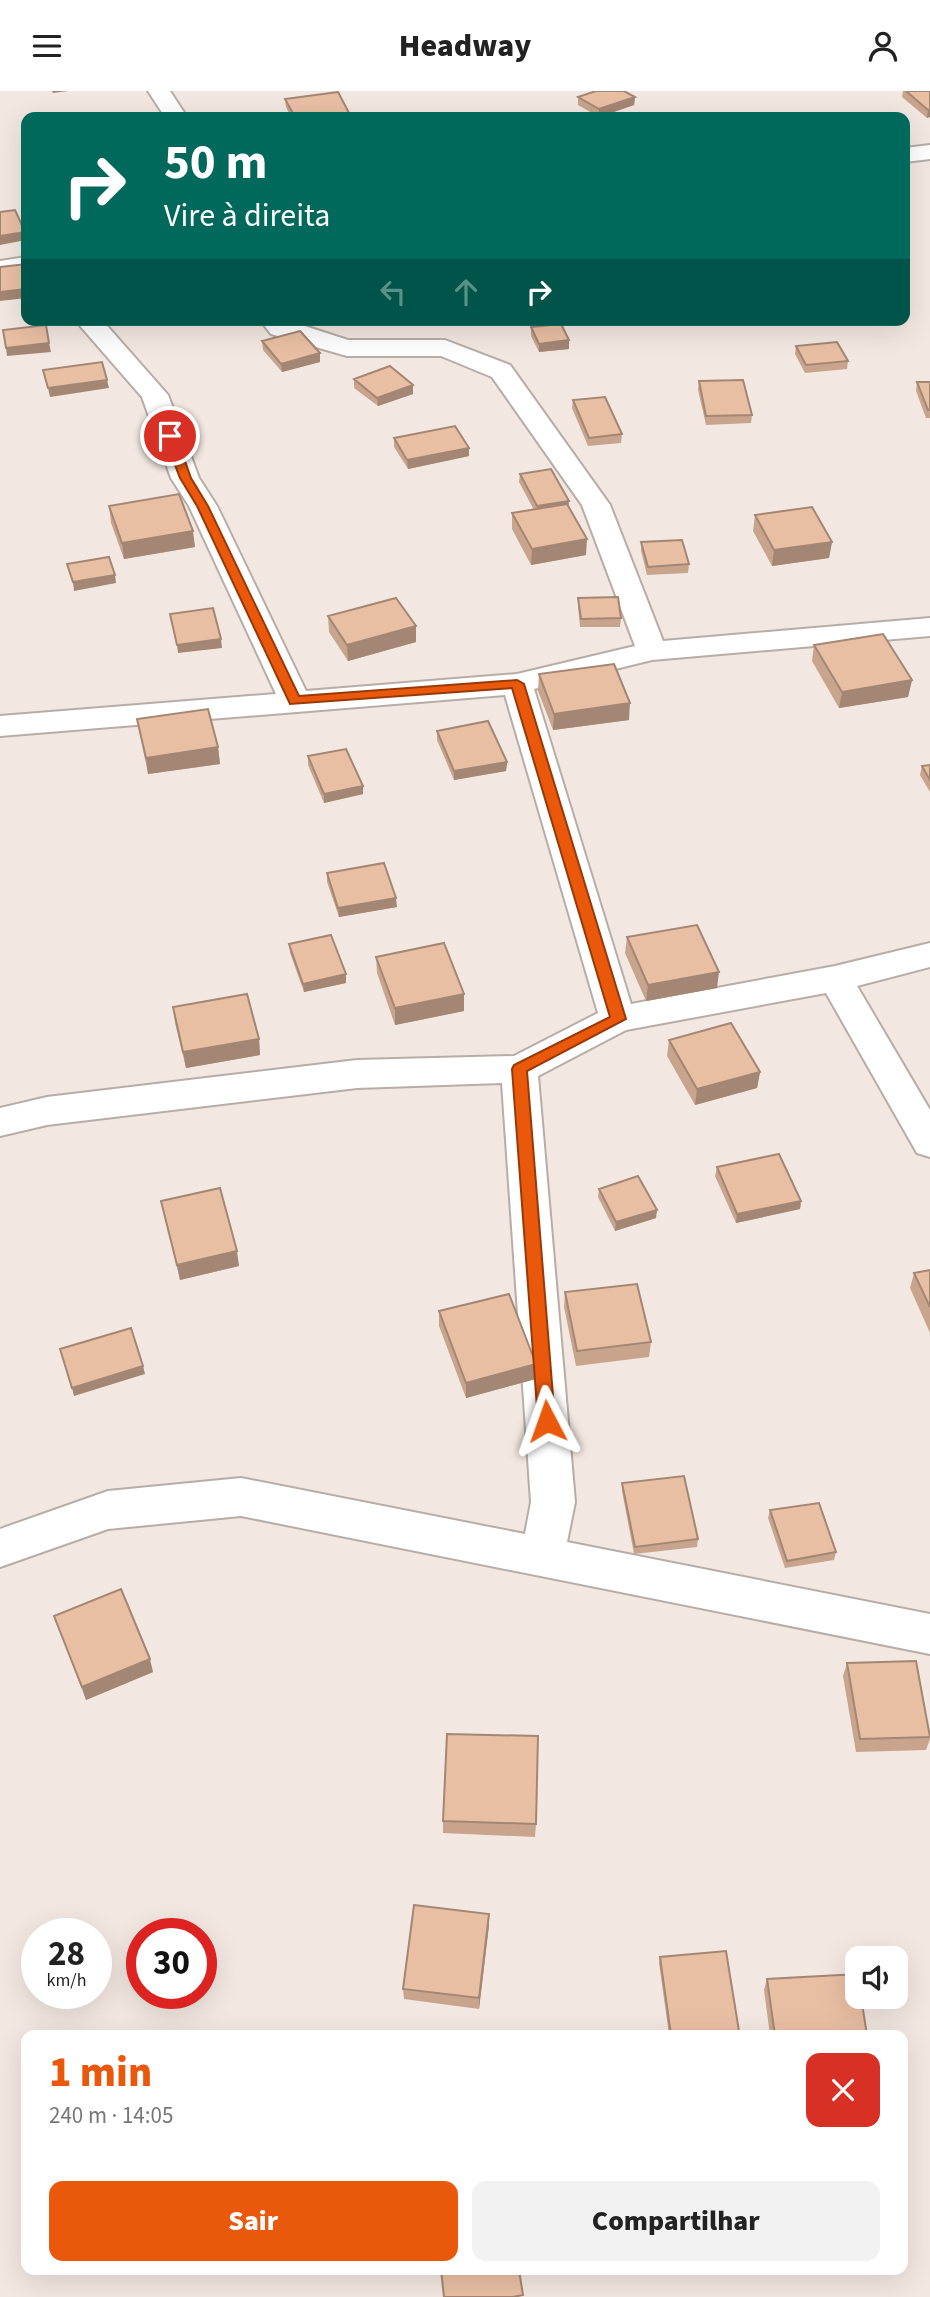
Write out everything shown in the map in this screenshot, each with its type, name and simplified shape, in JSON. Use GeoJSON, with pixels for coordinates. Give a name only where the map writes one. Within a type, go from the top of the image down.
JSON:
{"type":"FeatureCollection","features":[{"type":"Feature","properties":{"kind":"street"},"geometry":{"type":"LineString","coordinates":[[159,91],[173,112]]}},
{"type":"Feature","properties":{"kind":"street"},"geometry":{"type":"LineString","coordinates":[[910,154],[930,152]]}},
{"type":"Feature","properties":{"kind":"street"},"geometry":{"type":"LineString","coordinates":[[0,268],[21,265]]}},
{"type":"Feature","properties":{"kind":"street"},"geometry":{"type":"LineString","coordinates":[[93,326],[155,395],[186,478],[203,506],[295,701]]}},
{"type":"Feature","properties":{"kind":"street"},"geometry":{"type":"LineString","coordinates":[[278,326],[280,329],[347,348],[445,348],[501,371],[596,505],[652,651]]}},
{"type":"Feature","properties":{"kind":"street"},"geometry":{"type":"LineString","coordinates":[[0,726],[517,684],[652,651],[930,627]]}},
{"type":"Feature","properties":{"kind":"street"},"geometry":{"type":"LineString","coordinates":[[517,684],[618,1019]]}},
{"type":"Feature","properties":{"kind":"street"},"geometry":{"type":"LineString","coordinates":[[0,1122],[47,1111],[357,1074],[519,1069],[618,1019],[835,979],[930,955]]}},
{"type":"Feature","properties":{"kind":"street"},"geometry":{"type":"LineString","coordinates":[[835,979],[930,1143]]}},
{"type":"Feature","properties":{"kind":"street"},"geometry":{"type":"LineString","coordinates":[[519,1069],[553,1502],[542,1556]]}},
{"type":"Feature","properties":{"kind":"street"},"geometry":{"type":"LineString","coordinates":[[0,1548],[108,1510],[242,1497],[930,1634]]}},
{"type":"Feature","properties":{"kind":"building"},"geometry":{"type":"Polygon","coordinates":[[[596,91],[624,91],[635,97],[599,109],[578,97],[596,91]]]}},
{"type":"Feature","properties":{"kind":"building"},"geometry":{"type":"Polygon","coordinates":[[[906,91],[930,91],[930,110],[928,110],[906,91]]]}},
{"type":"Feature","properties":{"kind":"building"},"geometry":{"type":"Polygon","coordinates":[[[338,92],[348,112],[292,112],[285,99],[338,92]]]}},
{"type":"Feature","properties":{"kind":"building"},"geometry":{"type":"Polygon","coordinates":[[[15,210],[21,223],[21,233],[0,236],[0,212],[15,210]]]}},
{"type":"Feature","properties":{"kind":"building"},"geometry":{"type":"Polygon","coordinates":[[[21,265],[21,290],[0,292],[0,267],[21,265]]]}},
{"type":"Feature","properties":{"kind":"building"},"geometry":{"type":"Polygon","coordinates":[[[46,326],[49,343],[6,348],[3,330],[46,326]]]}},
{"type":"Feature","properties":{"kind":"building"},"geometry":{"type":"Polygon","coordinates":[[[562,326],[569,340],[539,344],[531,327],[562,326]]]}},
{"type":"Feature","properties":{"kind":"building"},"geometry":{"type":"Polygon","coordinates":[[[300,331],[320,353],[281,364],[262,341],[300,331]]]}},
{"type":"Feature","properties":{"kind":"building"},"geometry":{"type":"Polygon","coordinates":[[[837,342],[848,361],[806,365],[796,346],[837,342]]]}},
{"type":"Feature","properties":{"kind":"building"},"geometry":{"type":"Polygon","coordinates":[[[102,362],[107,380],[48,388],[43,370],[102,362]]]}},
{"type":"Feature","properties":{"kind":"building"},"geometry":{"type":"Polygon","coordinates":[[[390,366],[413,385],[377,398],[354,379],[390,366]]]}},
{"type":"Feature","properties":{"kind":"building"},"geometry":{"type":"Polygon","coordinates":[[[743,380],[752,415],[706,416],[699,381],[743,380]]]}},
{"type":"Feature","properties":{"kind":"building"},"geometry":{"type":"Polygon","coordinates":[[[917,382],[930,382],[930,410],[928,410],[917,382]]]}},
{"type":"Feature","properties":{"kind":"building"},"geometry":{"type":"Polygon","coordinates":[[[605,397],[622,434],[589,438],[573,400],[605,397]]]}},
{"type":"Feature","properties":{"kind":"building"},"geometry":{"type":"Polygon","coordinates":[[[455,426],[469,448],[407,460],[394,438],[455,426]]]}},
{"type":"Feature","properties":{"kind":"building"},"geometry":{"type":"Polygon","coordinates":[[[551,469],[569,501],[537,506],[520,474],[551,469]]]}},
{"type":"Feature","properties":{"kind":"building"},"geometry":{"type":"Polygon","coordinates":[[[179,494],[193,531],[122,543],[109,506],[179,494]]]}},
{"type":"Feature","properties":{"kind":"building"},"geometry":{"type":"Polygon","coordinates":[[[567,504],[587,539],[532,549],[512,513],[567,504]]]}},
{"type":"Feature","properties":{"kind":"building"},"geometry":{"type":"Polygon","coordinates":[[[812,507],[832,542],[774,550],[755,515],[812,507]]]}},
{"type":"Feature","properties":{"kind":"building"},"geometry":{"type":"Polygon","coordinates":[[[682,540],[689,564],[648,567],[641,542],[682,540]]]}},
{"type":"Feature","properties":{"kind":"building"},"geometry":{"type":"Polygon","coordinates":[[[109,557],[115,575],[73,582],[67,564],[109,557]]]}},
{"type":"Feature","properties":{"kind":"building"},"geometry":{"type":"Polygon","coordinates":[[[618,597],[621,618],[581,619],[578,598],[618,597]]]}},
{"type":"Feature","properties":{"kind":"building"},"geometry":{"type":"Polygon","coordinates":[[[396,598],[416,626],[347,645],[328,616],[396,598]]]}},
{"type":"Feature","properties":{"kind":"building"},"geometry":{"type":"Polygon","coordinates":[[[213,608],[221,639],[177,645],[170,614],[213,608]]]}},
{"type":"Feature","properties":{"kind":"building"},"geometry":{"type":"Polygon","coordinates":[[[883,634],[912,680],[842,692],[814,645],[883,634]]]}},
{"type":"Feature","properties":{"kind":"building"},"geometry":{"type":"Polygon","coordinates":[[[614,664],[630,703],[554,714],[539,674],[614,664]]]}},
{"type":"Feature","properties":{"kind":"building"},"geometry":{"type":"Polygon","coordinates":[[[208,709],[218,747],[146,758],[137,719],[208,709]]]}},
{"type":"Feature","properties":{"kind":"building"},"geometry":{"type":"Polygon","coordinates":[[[488,721],[507,762],[454,771],[437,731],[488,721]]]}},
{"type":"Feature","properties":{"kind":"building"},"geometry":{"type":"Polygon","coordinates":[[[346,749],[363,786],[324,794],[308,756],[346,749]]]}},
{"type":"Feature","properties":{"kind":"building"},"geometry":{"type":"Polygon","coordinates":[[[930,765],[930,780],[922,766],[930,765]]]}},
{"type":"Feature","properties":{"kind":"building"},"geometry":{"type":"Polygon","coordinates":[[[384,863],[396,898],[338,908],[327,873],[384,863]]]}},
{"type":"Feature","properties":{"kind":"building"},"geometry":{"type":"Polygon","coordinates":[[[697,925],[719,972],[648,985],[627,937],[697,925]]]}},
{"type":"Feature","properties":{"kind":"building"},"geometry":{"type":"Polygon","coordinates":[[[331,935],[346,974],[303,984],[289,944],[331,935]]]}},
{"type":"Feature","properties":{"kind":"building"},"geometry":{"type":"Polygon","coordinates":[[[444,943],[464,994],[395,1008],[376,957],[444,943]]]}},
{"type":"Feature","properties":{"kind":"building"},"geometry":{"type":"Polygon","coordinates":[[[247,994],[259,1039],[183,1052],[173,1007],[247,994]]]}},
{"type":"Feature","properties":{"kind":"building"},"geometry":{"type":"Polygon","coordinates":[[[731,1023],[760,1072],[697,1089],[669,1040],[731,1023]]]}},
{"type":"Feature","properties":{"kind":"building"},"geometry":{"type":"Polygon","coordinates":[[[779,1154],[801,1201],[737,1214],[717,1167],[779,1154]]]}},
{"type":"Feature","properties":{"kind":"building"},"geometry":{"type":"Polygon","coordinates":[[[638,1176],[657,1210],[616,1222],[599,1189],[638,1176]]]}},
{"type":"Feature","properties":{"kind":"building"},"geometry":{"type":"Polygon","coordinates":[[[220,1188],[237,1251],[177,1265],[161,1201],[220,1188]]]}},
{"type":"Feature","properties":{"kind":"building"},"geometry":{"type":"Polygon","coordinates":[[[930,1270],[930,1307],[914,1273],[930,1270]]]}},
{"type":"Feature","properties":{"kind":"building"},"geometry":{"type":"Polygon","coordinates":[[[637,1284],[651,1342],[577,1351],[565,1292],[637,1284]]]}},
{"type":"Feature","properties":{"kind":"building"},"geometry":{"type":"Polygon","coordinates":[[[509,1294],[536,1364],[466,1383],[439,1311],[509,1294]]]}},
{"type":"Feature","properties":{"kind":"building"},"geometry":{"type":"Polygon","coordinates":[[[131,1328],[143,1366],[72,1388],[60,1349],[131,1328]]]}},
{"type":"Feature","properties":{"kind":"building"},"geometry":{"type":"Polygon","coordinates":[[[684,1476],[698,1539],[635,1547],[622,1483],[684,1476]]]}},
{"type":"Feature","properties":{"kind":"building"},"geometry":{"type":"Polygon","coordinates":[[[819,1503],[836,1552],[787,1561],[770,1510],[819,1503]]]}},
{"type":"Feature","properties":{"kind":"building"},"geometry":{"type":"Polygon","coordinates":[[[121,1589],[150,1659],[82,1687],[54,1616],[121,1589]]]}},
{"type":"Feature","properties":{"kind":"building"},"geometry":{"type":"Polygon","coordinates":[[[916,1661],[930,1737],[860,1739],[847,1663],[916,1661]]]}},
{"type":"Feature","properties":{"kind":"building"},"geometry":{"type":"Polygon","coordinates":[[[447,1734],[538,1736],[536,1824],[443,1821],[447,1734]]]}},
{"type":"Feature","properties":{"kind":"building"},"geometry":{"type":"Polygon","coordinates":[[[414,1905],[489,1914],[479,1998],[403,1989],[414,1905]]]}},
{"type":"Feature","properties":{"kind":"building"},"geometry":{"type":"Polygon","coordinates":[[[726,1951],[739,2030],[670,2030],[660,1957],[726,1951]]]}},
{"type":"Feature","properties":{"kind":"building"},"geometry":{"type":"Polygon","coordinates":[[[845,1975],[845,2009],[863,2009],[866,2030],[774,2030],[767,1979],[845,1975]]]}},
{"type":"Feature","properties":{"kind":"building"},"geometry":{"type":"Polygon","coordinates":[[[442,2275],[520,2275],[523,2295],[513,2297],[444,2297],[442,2275]]]}},
{"type":"Feature","properties":{"kind":"route"},"geometry":{"type":"LineString","coordinates":[[170,436],[186,478],[203,506],[295,701],[517,684],[618,1019],[519,1069],[547,1421]]}}]}
